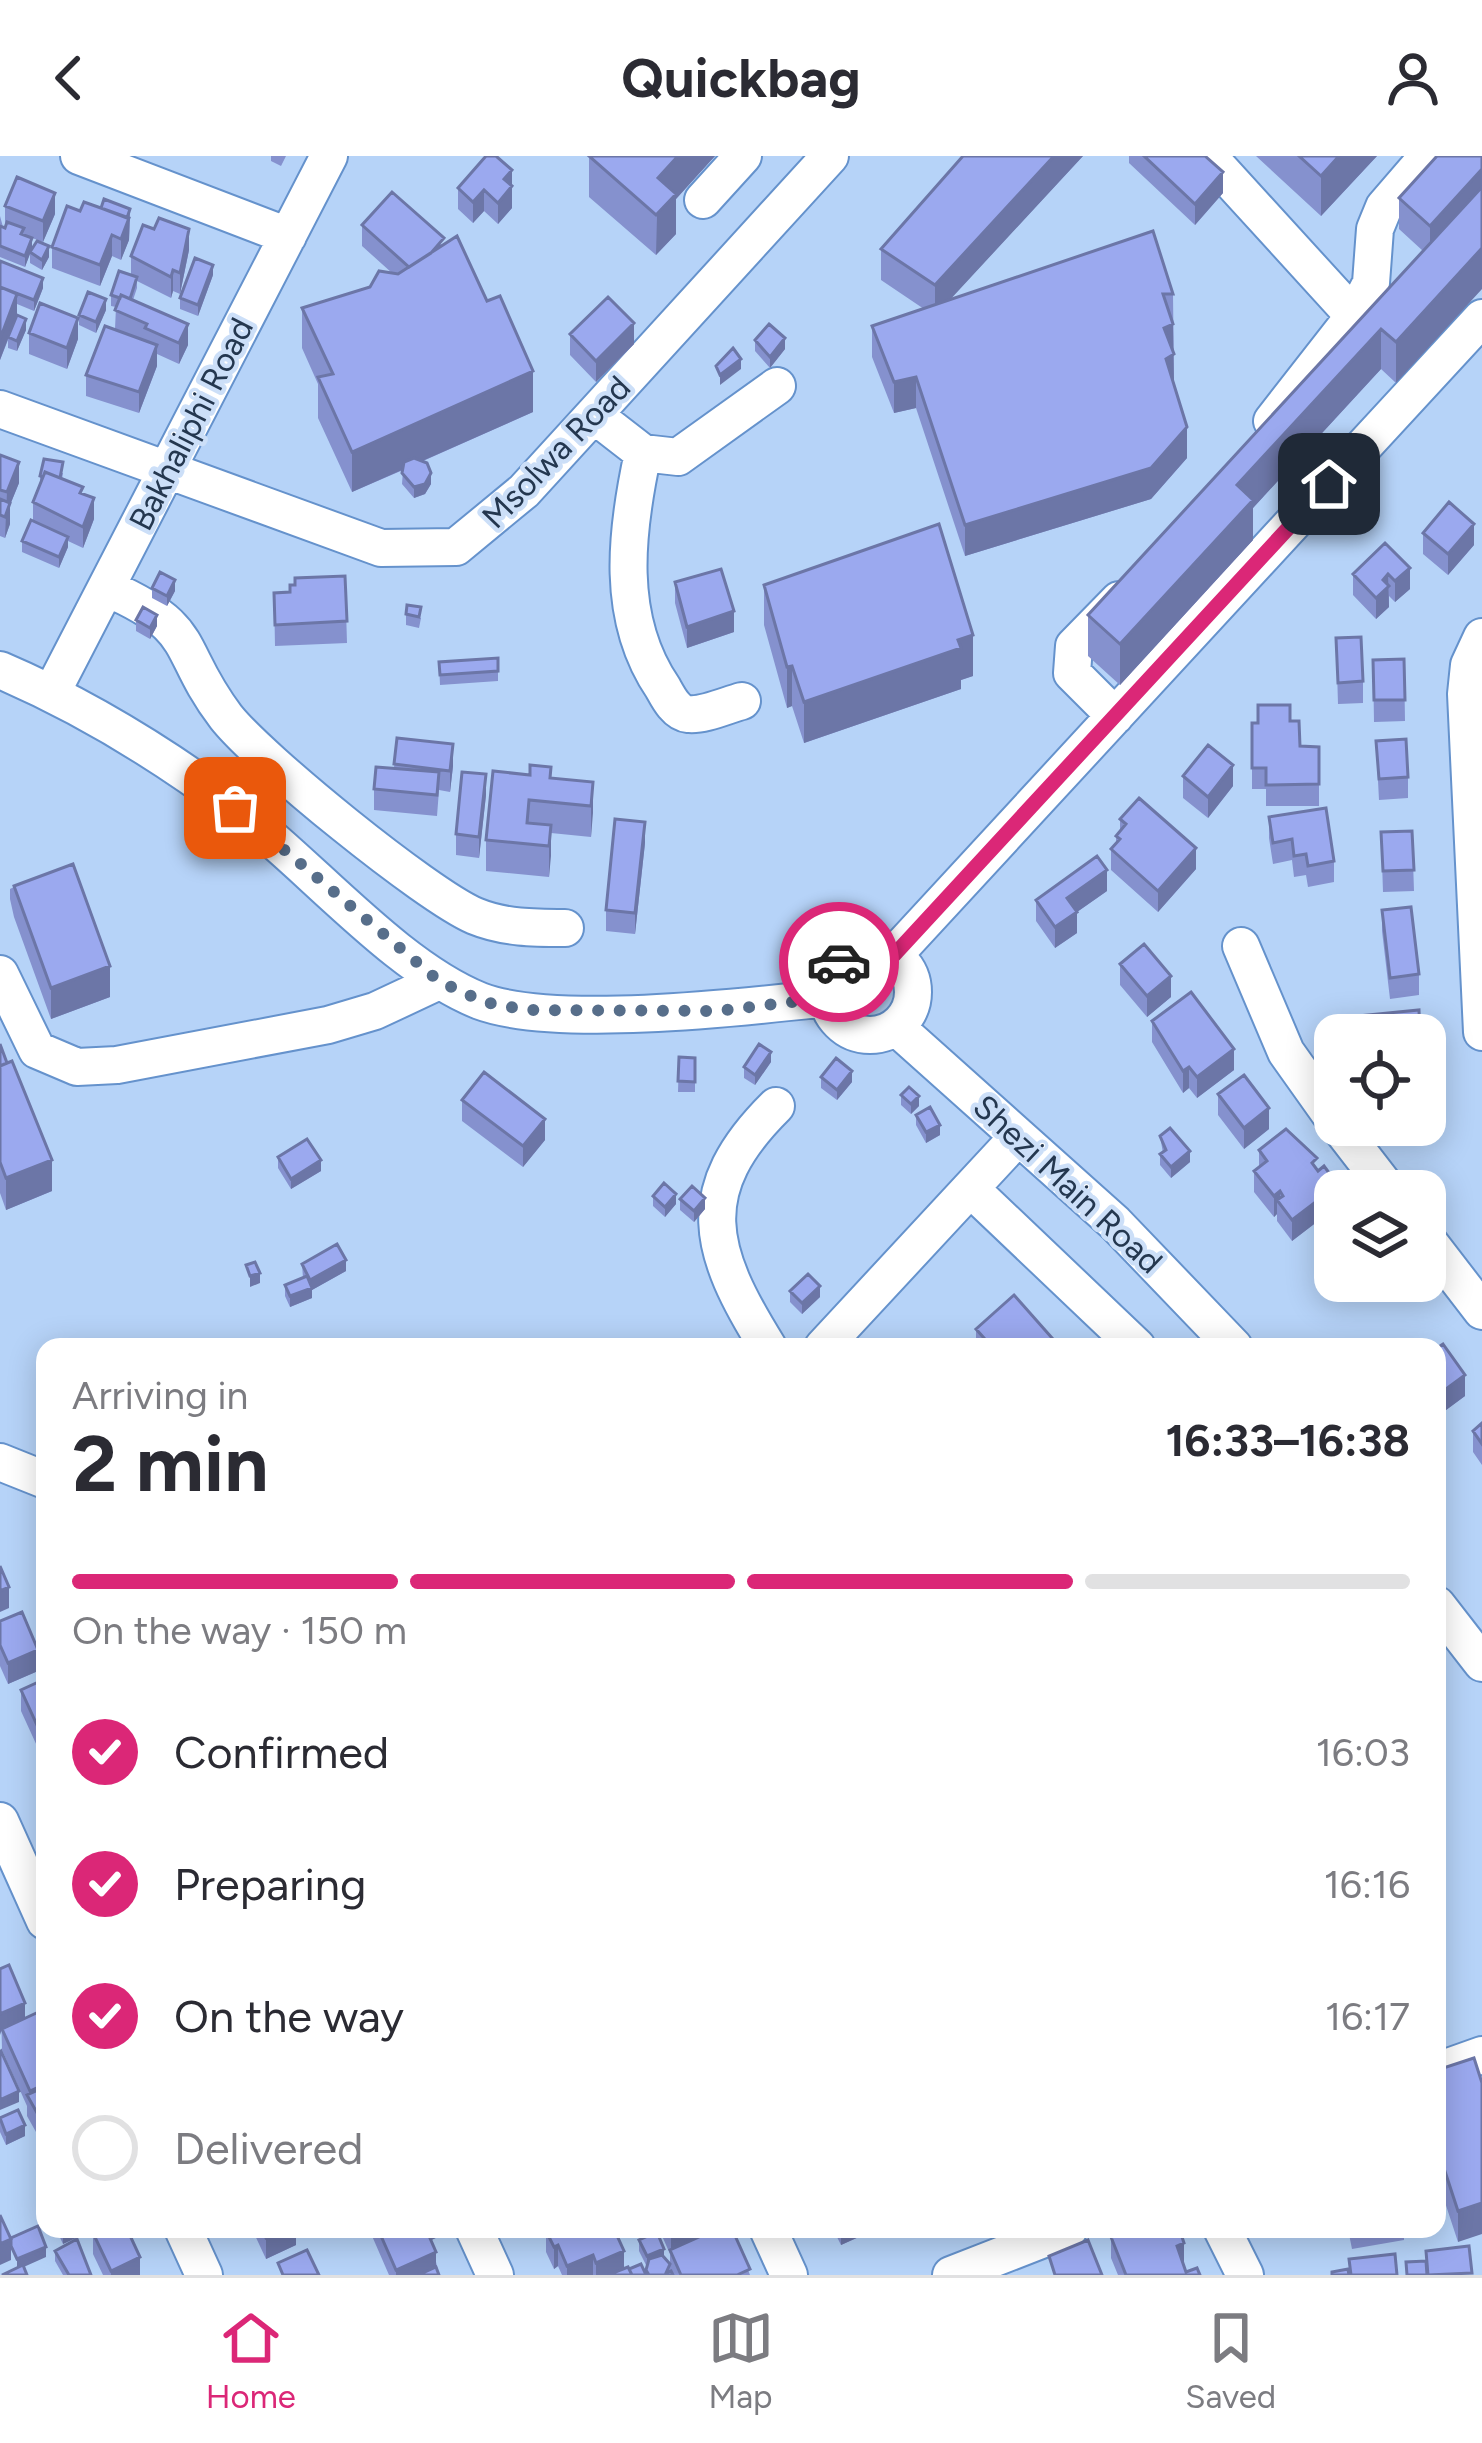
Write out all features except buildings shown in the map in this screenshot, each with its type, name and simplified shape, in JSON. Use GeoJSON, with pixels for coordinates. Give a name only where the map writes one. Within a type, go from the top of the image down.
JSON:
{"type":"FeatureCollection","features":[{"type":"Feature","properties":{"kind":"street"},"geometry":{"type":"LineString","coordinates":[[79,156],[288,236]]}},
{"type":"Feature","properties":{"kind":"street","name":"Bakhaliphi Road"},"geometry":{"type":"LineString","coordinates":[[52,692],[329,156]]}},
{"type":"Feature","properties":{"kind":"street"},"geometry":{"type":"LineString","coordinates":[[703,200],[743,156]]}},
{"type":"Feature","properties":{"kind":"street","name":"Msolwa Road"},"geometry":{"type":"LineString","coordinates":[[0,409],[381,548],[442,551],[481,532],[830,156]]}},
{"type":"Feature","properties":{"kind":"street"},"geometry":{"type":"LineString","coordinates":[[1208,156],[1354,316]]}},
{"type":"Feature","properties":{"kind":"street"},"geometry":{"type":"LineString","coordinates":[[1246,452],[1354,316],[1371,284],[1375,229],[1384,207],[1427,156]]}},
{"type":"Feature","properties":{"kind":"street"},"geometry":{"type":"LineString","coordinates":[[894,955],[1482,318]]}},
{"type":"Feature","properties":{"kind":"street"},"geometry":{"type":"LineString","coordinates":[[594,415],[643,453],[660,458],[694,451],[777,386]]}},
{"type":"Feature","properties":{"kind":"street"},"geometry":{"type":"LineString","coordinates":[[643,453],[632,506],[627,586],[655,676],[677,709],[688,714],[742,701]]}},
{"type":"Feature","properties":{"kind":"street"},"geometry":{"type":"LineString","coordinates":[[1115,716],[1072,673],[1074,646],[1144,576]]}},
{"type":"Feature","properties":{"kind":"street"},"geometry":{"type":"LineString","coordinates":[[107,588],[176,628],[213,696],[241,733],[452,904],[497,924],[565,928]]}},
{"type":"Feature","properties":{"kind":"street"},"geometry":{"type":"LineString","coordinates":[[1482,637],[1469,665],[1466,694],[1482,1032]]}},
{"type":"Feature","properties":{"kind":"street"},"geometry":{"type":"LineString","coordinates":[[0,670],[52,692],[235,808],[439,981],[484,1002],[526,1010],[716,1011],[827,998]]}},
{"type":"Feature","properties":{"kind":"street"},"geometry":{"type":"LineString","coordinates":[[1240,946],[1286,1052],[1314,1092]]}},
{"type":"Feature","properties":{"kind":"street"},"geometry":{"type":"LineString","coordinates":[[867,949],[894,955],[912,977],[912,1004],[896,1027],[883,1034],[853,1032],[832,1012],[827,998],[832,970],[841,959],[867,949]]}},
{"type":"Feature","properties":{"kind":"street"},"geometry":{"type":"LineString","coordinates":[[0,974],[38,1050],[77,1067],[328,1025],[375,1011],[439,981]]}},
{"type":"Feature","properties":{"kind":"street","name":"Shezi Main Road"},"geometry":{"type":"LineString","coordinates":[[896,1027],[1129,1238],[1225,1338]]}},
{"type":"Feature","properties":{"kind":"street"},"geometry":{"type":"LineString","coordinates":[[763,1338],[724,1261],[717,1199],[730,1156],[776,1106]]}},
{"type":"Feature","properties":{"kind":"street"},"geometry":{"type":"LineString","coordinates":[[832,1338],[1018,1138]]}},
{"type":"Feature","properties":{"kind":"street"},"geometry":{"type":"LineString","coordinates":[[1354,1146],[1373,1170]]}},
{"type":"Feature","properties":{"kind":"street"},"geometry":{"type":"LineString","coordinates":[[972,1190],[1128,1338]]}},
{"type":"Feature","properties":{"kind":"street"},"geometry":{"type":"LineString","coordinates":[[1446,1264],[1482,1311]]}},
{"type":"Feature","properties":{"kind":"street"},"geometry":{"type":"LineString","coordinates":[[0,1462],[36,1476]]}},
{"type":"Feature","properties":{"kind":"street"},"geometry":{"type":"LineString","coordinates":[[1446,1617],[1482,1663]]}},
{"type":"Feature","properties":{"kind":"street"},"geometry":{"type":"LineString","coordinates":[[0,1821],[36,1901]]}},
{"type":"Feature","properties":{"kind":"street"},"geometry":{"type":"LineString","coordinates":[[1446,2068],[1482,2055]]}},
{"type":"Feature","properties":{"kind":"street"},"geometry":{"type":"LineString","coordinates":[[187,2238],[204,2275]]}},
{"type":"Feature","properties":{"kind":"street"},"geometry":{"type":"LineString","coordinates":[[478,2238],[495,2275]]}},
{"type":"Feature","properties":{"kind":"street"},"geometry":{"type":"LineString","coordinates":[[772,2238],[789,2275]]}},
{"type":"Feature","properties":{"kind":"street"},"geometry":{"type":"LineString","coordinates":[[951,2275],[1046,2238]]}},
{"type":"Feature","properties":{"kind":"street"},"geometry":{"type":"LineString","coordinates":[[1226,2238],[1245,2275]]}},
{"type":"Feature","properties":{"kind":"way so far"},"geometry":{"type":"LineString","coordinates":[[235,808],[439,981],[484,1002],[526,1010],[716,1011],[827,998],[827,984],[839,962]]}},
{"type":"Feature","properties":{"kind":"route"},"geometry":{"type":"LineString","coordinates":[[839,962],[867,949],[894,955],[1329,484]]}}]}
